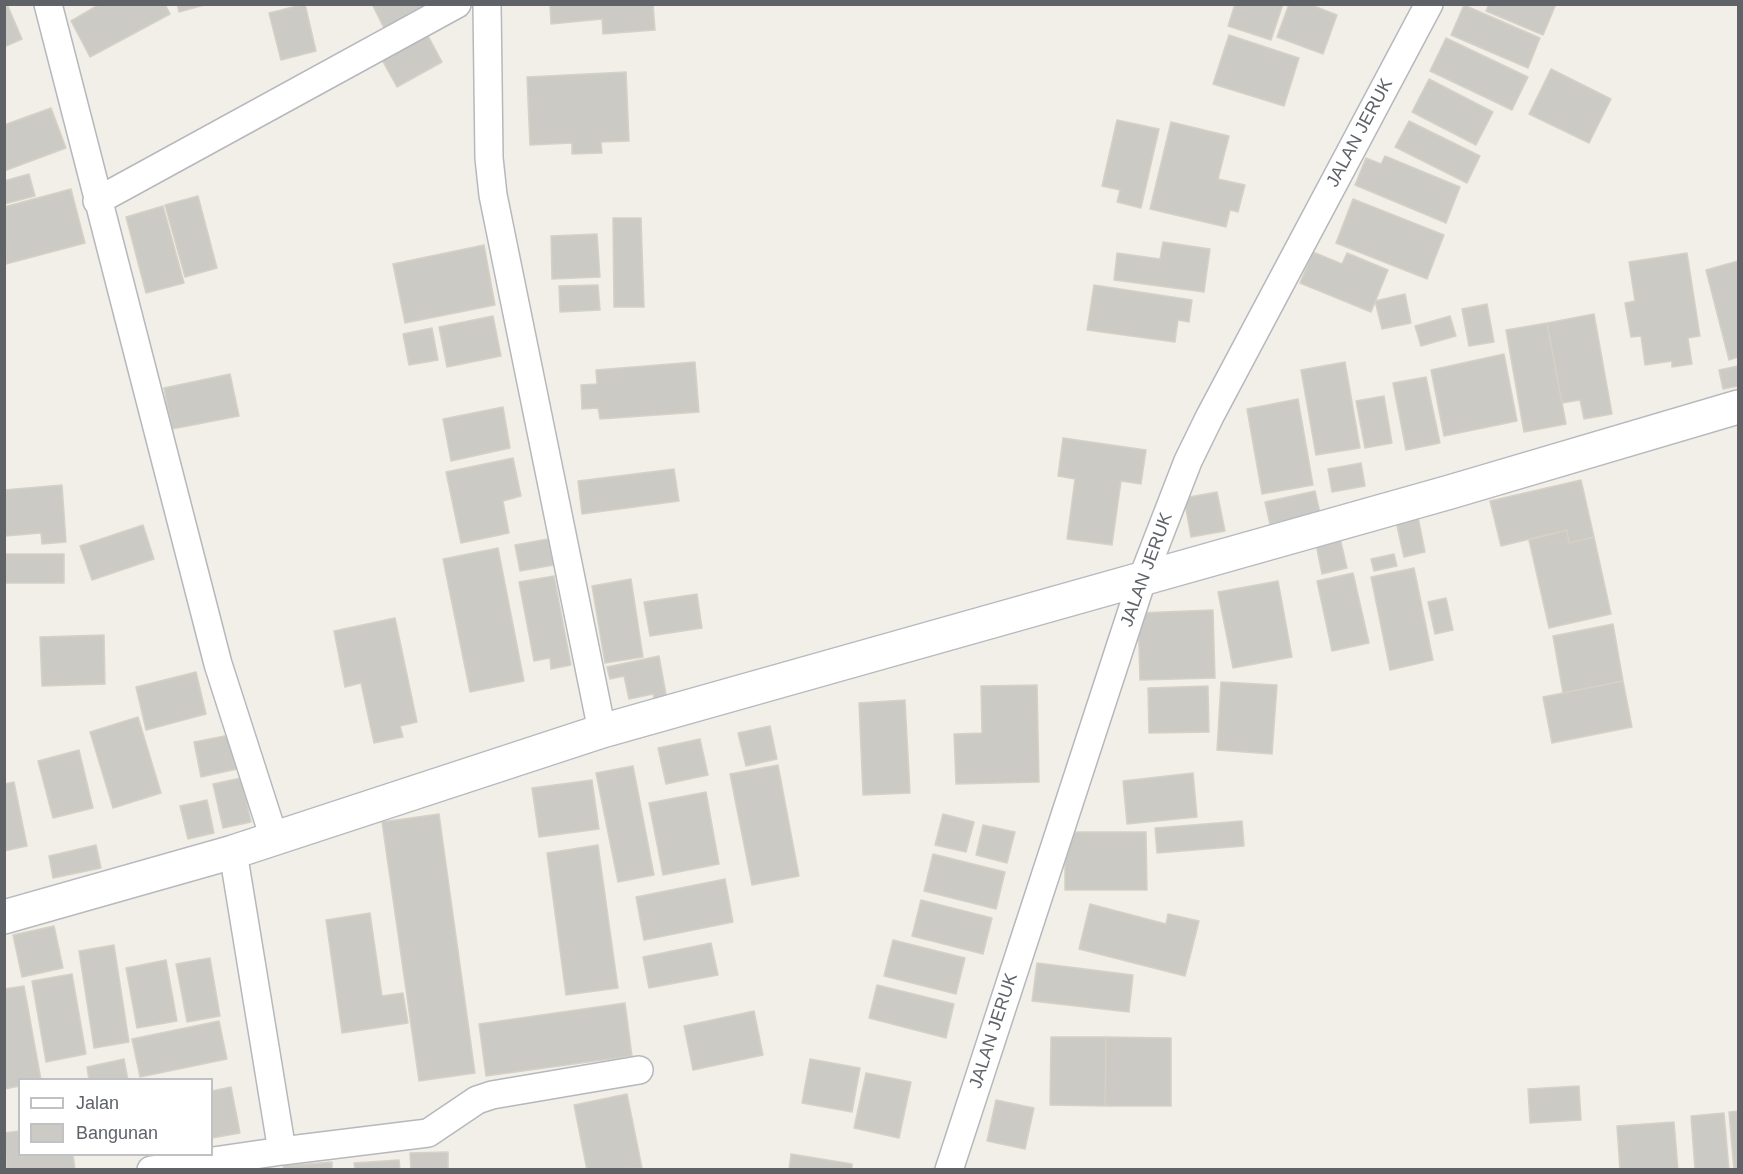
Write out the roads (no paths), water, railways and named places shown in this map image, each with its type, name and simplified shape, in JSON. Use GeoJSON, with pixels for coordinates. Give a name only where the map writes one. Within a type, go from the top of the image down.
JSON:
{"type":"FeatureCollection","features":[{"type":"Feature","properties":{"kind":"street"},"geometry":{"type":"LineString","coordinates":[[48,4],[218,664],[274,838]]}},
{"type":"Feature","properties":{"kind":"street"},"geometry":{"type":"LineString","coordinates":[[97,201],[457,4]]}},
{"type":"Feature","properties":{"kind":"street"},"geometry":{"type":"LineString","coordinates":[[487,4],[489,158],[493,195],[602,731]]}},
{"type":"Feature","properties":{"kind":"street","name":"JALAN JERUK"},"geometry":{"type":"LineString","coordinates":[[949,1170],[1143,577],[1188,461],[1429,4]]}},
{"type":"Feature","properties":{"kind":"street"},"geometry":{"type":"LineString","coordinates":[[4,917],[233,852],[602,731],[1461,488],[1738,407]]}},
{"type":"Feature","properties":{"kind":"street"},"geometry":{"type":"LineString","coordinates":[[233,852],[282,1151]]}},
{"type":"Feature","properties":{"kind":"street"},"geometry":{"type":"LineString","coordinates":[[152,1170],[428,1132],[477,1100],[492,1095],[639,1070]]}}]}
